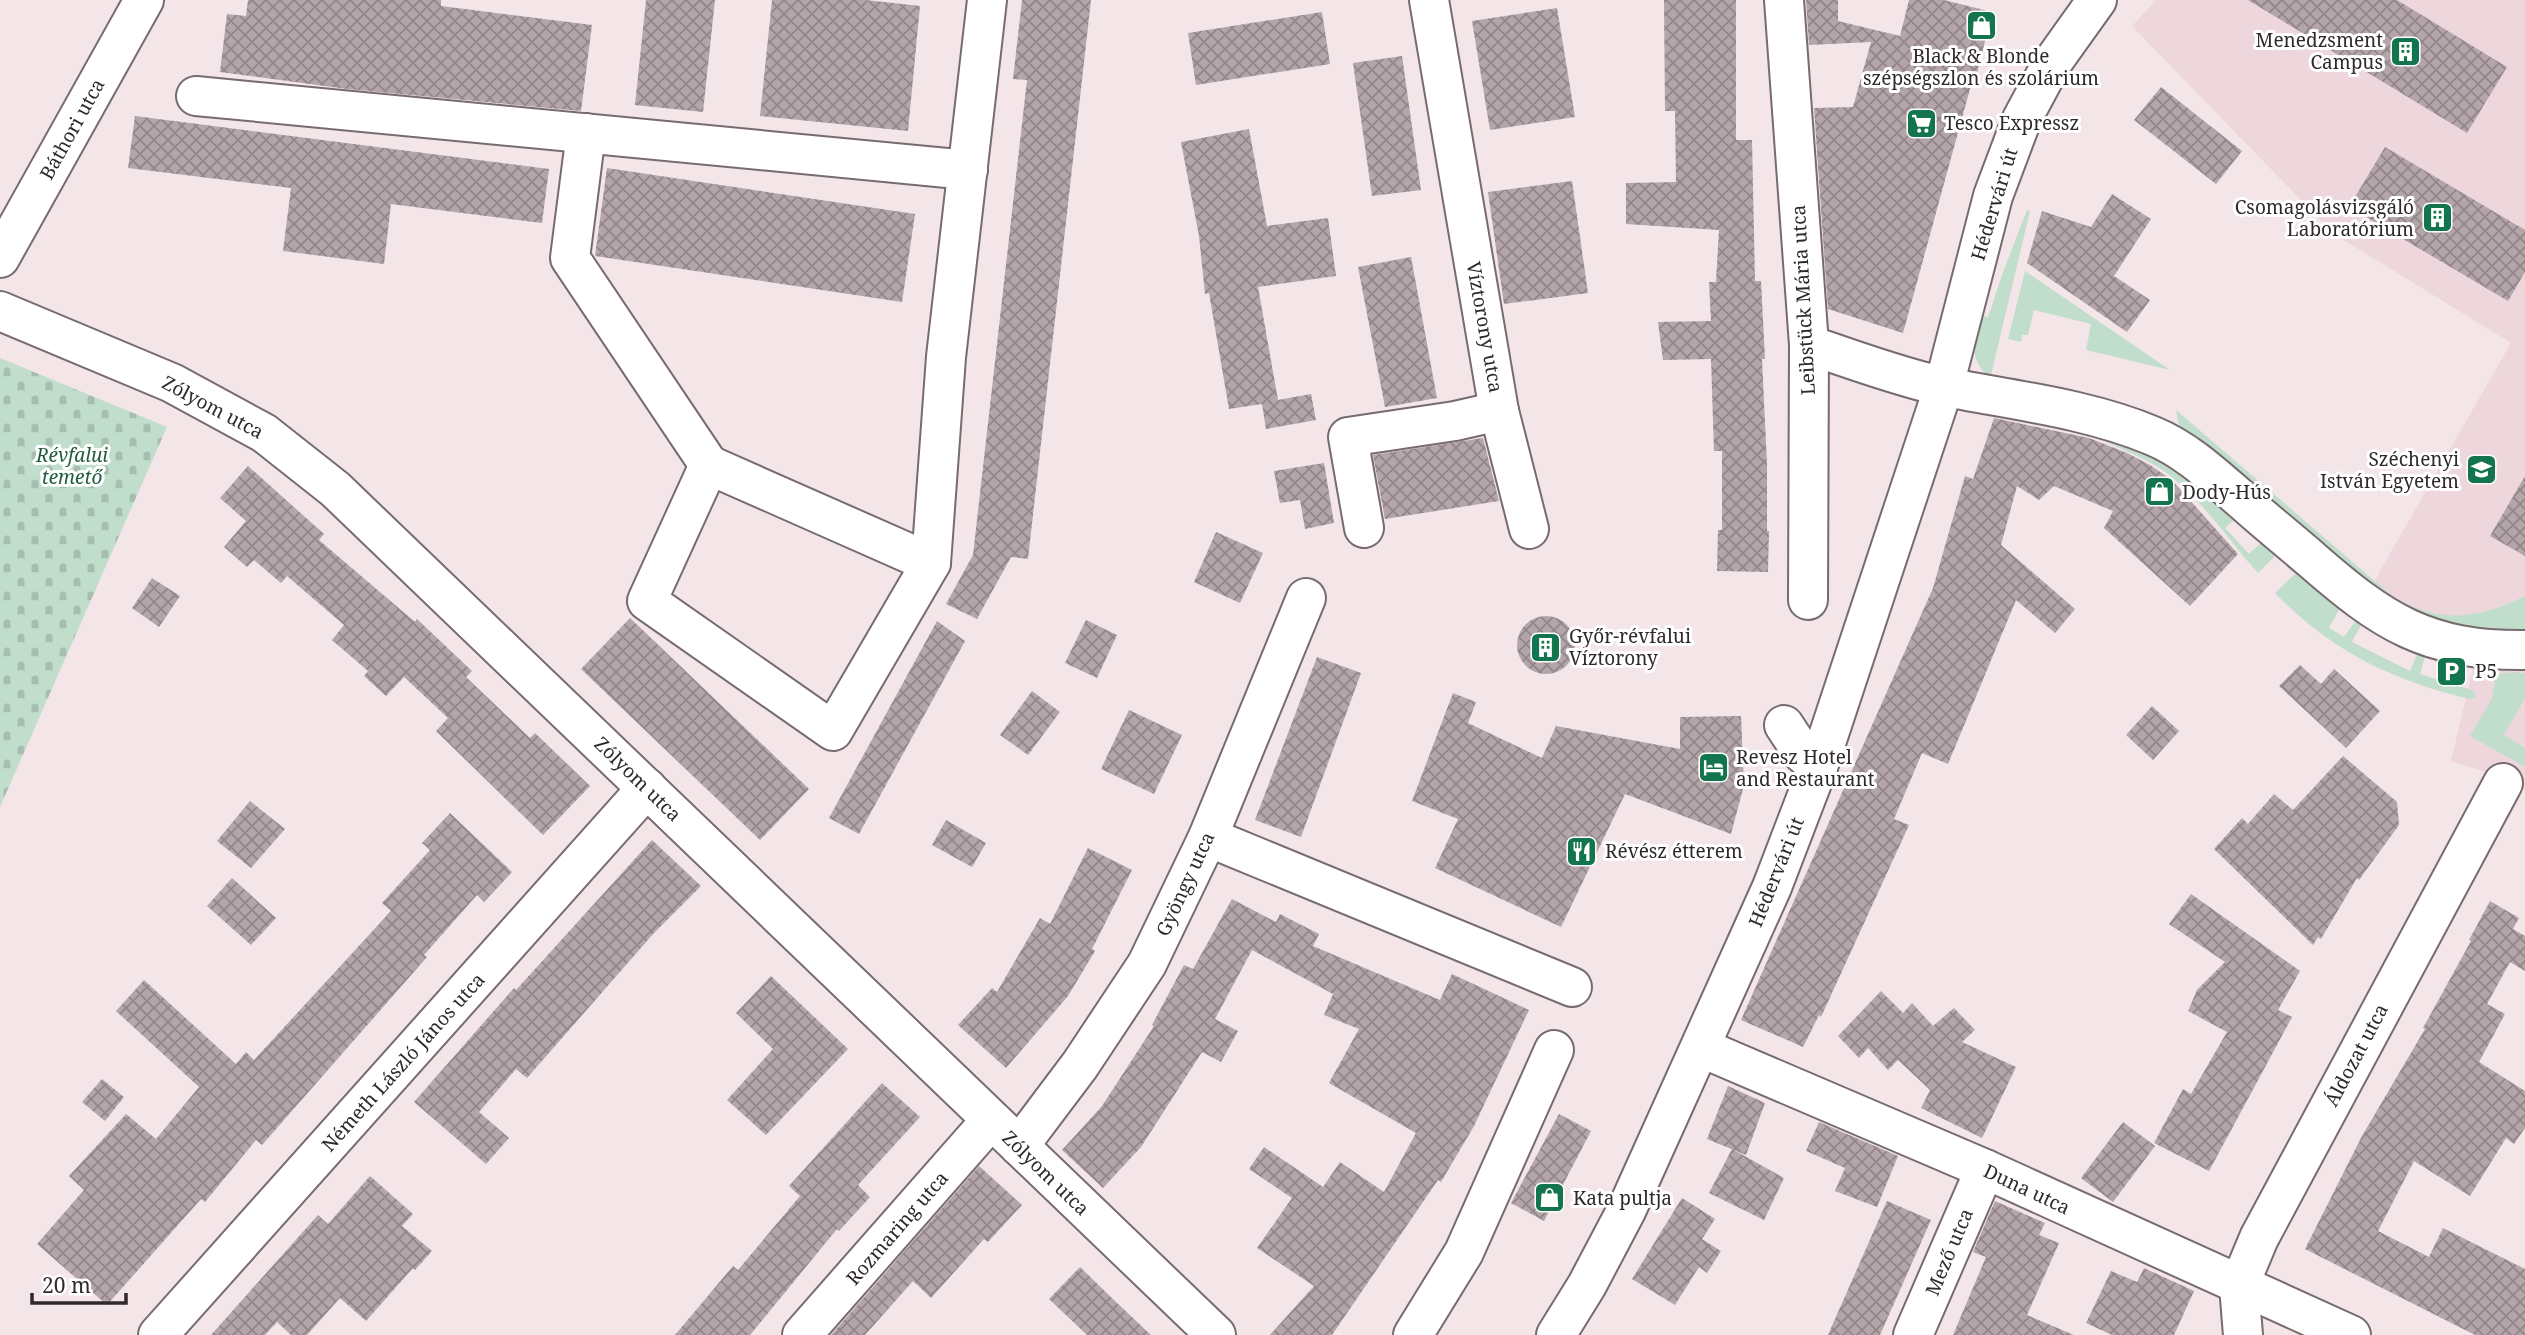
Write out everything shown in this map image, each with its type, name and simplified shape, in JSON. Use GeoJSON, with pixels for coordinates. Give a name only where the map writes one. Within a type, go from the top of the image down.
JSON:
{"type":"FeatureCollection","features":[{"type":"Feature","properties":{"kind":"street","name":"Báthori utca"},"geometry":{"type":"LineString","coordinates":[[0,258],[144,0]]}},
{"type":"Feature","properties":{"kind":"street"},"geometry":{"type":"LineString","coordinates":[[709,465],[647,601],[833,731],[932,563],[946,356],[987,0]]}},
{"type":"Feature","properties":{"kind":"street","name":"Víztorony utca"},"geometry":{"type":"LineString","coordinates":[[1364,528],[1348,438],[1499,411],[1429,0]]}},
{"type":"Feature","properties":{"kind":"street","name":"Leibstück Mária utca"},"geometry":{"type":"LineString","coordinates":[[1784,0],[1809,345],[1808,600]]}},
{"type":"Feature","properties":{"kind":"street","name":"Hédervári út"},"geometry":{"type":"LineString","coordinates":[[1556,1335],[1587,1285],[1626,1211],[1702,1048],[1772,887],[1818,767],[1944,386],[1993,196],[2022,118],[2052,63],[2097,0]]}},
{"type":"Feature","properties":{"kind":"street"},"geometry":{"type":"LineString","coordinates":[[196,96],[968,170]]}},
{"type":"Feature","properties":{"kind":"street"},"geometry":{"type":"LineString","coordinates":[[586,133],[570,258],[709,465],[932,563]]}},
{"type":"Feature","properties":{"kind":"street","name":"Zólyom utca"},"geometry":{"type":"LineString","coordinates":[[0,311],[172,383],[264,433],[335,489],[1216,1335]]}},
{"type":"Feature","properties":{"kind":"street"},"geometry":{"type":"LineString","coordinates":[[1809,345],[1944,386],[1988,393],[2101,419],[2154,436],[2185,454],[2214,476],[2339,585],[2389,620],[2438,640],[2466,647],[2525,650]]}},
{"type":"Feature","properties":{"kind":"street"},"geometry":{"type":"LineString","coordinates":[[1499,411],[1529,529]]}},
{"type":"Feature","properties":{"kind":"street","name":"Gyöngy utca"},"geometry":{"type":"LineString","coordinates":[[1019,1146],[1080,1065],[1147,964],[1208,837],[1306,598]]}},
{"type":"Feature","properties":{"kind":"street"},"geometry":{"type":"LineString","coordinates":[[1784,725],[1803,754],[1818,767]]}},
{"type":"Feature","properties":{"kind":"street","name":"Áldozat utca"},"geometry":{"type":"LineString","coordinates":[[2243,1335],[2239,1286],[2259,1238],[2502,783]]}},
{"type":"Feature","properties":{"kind":"street","name":"Németh László János utca"},"geometry":{"type":"LineString","coordinates":[[158,1335],[648,788]]}},
{"type":"Feature","properties":{"kind":"street"},"geometry":{"type":"LineString","coordinates":[[1208,837],[1572,987]]}},
{"type":"Feature","properties":{"kind":"street","name":"Duna utca"},"geometry":{"type":"LineString","coordinates":[[1702,1048],[1985,1169],[2351,1335]]}},
{"type":"Feature","properties":{"kind":"street"},"geometry":{"type":"LineString","coordinates":[[1413,1335],[1465,1252],[1554,1050]]}},
{"type":"Feature","properties":{"kind":"street","name":"Rozmaring utca"},"geometry":{"type":"LineString","coordinates":[[802,1335],[991,1120]]}},
{"type":"Feature","properties":{"kind":"street","name":"Mező utca"},"geometry":{"type":"LineString","coordinates":[[1913,1335],[1985,1169]]}},
{"type":"Feature","properties":{"kind":"shaded area","name":"Széchenyi István Egyetem"},"geometry":{"type":"Polygon","coordinates":[[[2156,0],[2525,0],[2525,790],[2501,777],[2451,761],[2479,642],[2365,597],[2511,343],[2334,234],[2132,26],[2156,0]]]}},
{"type":"Feature","properties":{"kind":"green space"},"geometry":{"type":"Polygon","coordinates":[[[2027,210],[2030,211],[1990,379],[1975,356],[1978,315],[1988,317],[2027,210]]]}},
{"type":"Feature","properties":{"kind":"green space"},"geometry":{"type":"Polygon","coordinates":[[[2025,271],[2170,370],[2086,350],[2091,324],[2034,310],[2028,335],[2022,335],[2021,342],[2008,339],[2025,271]]]}},
{"type":"Feature","properties":{"kind":"green space","name":"Révfalui temető"},"geometry":{"type":"Polygon","coordinates":[[[0,358],[167,427],[0,807],[0,358]]]}},
{"type":"Feature","properties":{"kind":"green space"},"geometry":{"type":"Polygon","coordinates":[[[2176,410],[2391,595],[2424,611],[2457,615],[2491,610],[2525,596],[2525,639],[2492,638],[2391,604],[2180,430],[2176,410]]]}},
{"type":"Feature","properties":{"kind":"green space"},"geometry":{"type":"Polygon","coordinates":[[[2107,439],[2142,452],[2190,480],[2236,513],[2236,518],[2225,528],[2249,554],[2262,542],[2276,553],[2275,556],[2258,573],[2207,512],[2166,472],[2105,442],[2107,439]]]}},
{"type":"Feature","properties":{"kind":"green space"},"geometry":{"type":"Polygon","coordinates":[[[2297,572],[2340,608],[2329,628],[2344,637],[2356,620],[2361,625],[2352,642],[2410,671],[2418,652],[2426,653],[2420,674],[2472,690],[2475,692],[2475,698],[2469,699],[2414,683],[2364,661],[2318,631],[2275,593],[2297,572]]]}},
{"type":"Feature","properties":{"kind":"green space"},"geometry":{"type":"Polygon","coordinates":[[[2496,674],[2525,674],[2525,698],[2504,735],[2525,748],[2525,767],[2470,736],[2492,698],[2496,674]]]}},
{"type":"Feature","properties":{"kind":"building"},"geometry":{"type":"Polygon","coordinates":[[[248,0],[441,0],[441,6],[592,25],[581,111],[347,89],[220,72],[227,14],[246,16],[248,0]]]}},
{"type":"Feature","properties":{"kind":"building"},"geometry":{"type":"Polygon","coordinates":[[[646,0],[715,0],[703,112],[635,105],[646,0]]]}},
{"type":"Feature","properties":{"kind":"building"},"geometry":{"type":"Polygon","coordinates":[[[772,0],[866,0],[920,6],[908,131],[760,116],[772,0]]]}},
{"type":"Feature","properties":{"kind":"building"},"geometry":{"type":"Polygon","coordinates":[[[1022,0],[1091,0],[1028,559],[1011,557],[977,619],[946,604],[973,555],[1027,80],[1013,79],[1022,0]]]}},
{"type":"Feature","properties":{"kind":"building"},"geometry":{"type":"Polygon","coordinates":[[[1664,0],[1736,0],[1736,140],[1752,140],[1755,281],[1761,281],[1765,359],[1762,359],[1769,531],[1768,572],[1717,571],[1718,530],[1722,530],[1722,451],[1714,451],[1711,359],[1663,360],[1658,322],[1711,321],[1709,282],[1716,282],[1719,230],[1626,224],[1626,183],[1676,182],[1675,111],[1665,111],[1664,0]]]}},
{"type":"Feature","properties":{"kind":"building"},"geometry":{"type":"Polygon","coordinates":[[[1806,0],[1838,0],[1838,21],[1900,36],[1909,0],[1944,0],[1992,12],[1976,78],[1973,78],[1903,333],[1828,309],[1814,108],[1853,107],[1871,42],[1809,45],[1806,0]]]}},
{"type":"Feature","properties":{"kind":"building","name":"Menedzsment Campus"},"geometry":{"type":"Polygon","coordinates":[[[2248,0],[2397,0],[2507,67],[2467,133],[2248,0]]]}},
{"type":"Feature","properties":{"kind":"building"},"geometry":{"type":"Polygon","coordinates":[[[1557,8],[1575,117],[1490,130],[1472,21],[1557,8]]]}},
{"type":"Feature","properties":{"kind":"building"},"geometry":{"type":"Polygon","coordinates":[[[1322,12],[1330,64],[1196,85],[1188,33],[1322,12]]]}},
{"type":"Feature","properties":{"kind":"building"},"geometry":{"type":"Polygon","coordinates":[[[1402,56],[1421,190],[1372,196],[1353,63],[1402,56]]]}},
{"type":"Feature","properties":{"kind":"building"},"geometry":{"type":"Polygon","coordinates":[[[2161,87],[2242,151],[2216,184],[2134,120],[2161,87]]]}},
{"type":"Feature","properties":{"kind":"building"},"geometry":{"type":"Polygon","coordinates":[[[135,116],[549,169],[542,223],[391,204],[384,264],[283,251],[291,188],[128,168],[135,116]]]}},
{"type":"Feature","properties":{"kind":"building"},"geometry":{"type":"Polygon","coordinates":[[[1249,129],[1267,226],[1328,218],[1336,276],[1258,287],[1278,400],[1311,394],[1316,420],[1266,429],[1262,404],[1229,409],[1209,293],[1205,294],[1199,236],[1181,142],[1249,129]]]}},
{"type":"Feature","properties":{"kind":"building","name":"Csomagolásvizsgáló Laboratórium"},"geometry":{"type":"Polygon","coordinates":[[[2385,147],[2525,230],[2525,272],[2508,301],[2349,207],[2385,147]]]}},
{"type":"Feature","properties":{"kind":"building"},"geometry":{"type":"Polygon","coordinates":[[[607,168],[915,214],[902,302],[595,256],[607,168]]]}},
{"type":"Feature","properties":{"kind":"building"},"geometry":{"type":"Polygon","coordinates":[[[1572,181],[1588,293],[1504,304],[1488,192],[1572,181]]]}},
{"type":"Feature","properties":{"kind":"building"},"geometry":{"type":"Polygon","coordinates":[[[2112,194],[2151,219],[2114,276],[2150,300],[2127,332],[2027,263],[2042,211],[2091,227],[2112,194]]]}},
{"type":"Feature","properties":{"kind":"building"},"geometry":{"type":"Polygon","coordinates":[[[1411,257],[1437,398],[1385,407],[1358,267],[1411,257]]]}},
{"type":"Feature","properties":{"kind":"building"},"geometry":{"type":"Polygon","coordinates":[[[1994,418],[2089,438],[2150,465],[2172,480],[2238,554],[2190,606],[2104,528],[2113,511],[2054,486],[2039,500],[2017,486],[2001,545],[2075,609],[2055,633],[2016,600],[1948,764],[1922,753],[1894,819],[1909,825],[1821,1017],[1819,1015],[1803,1047],[1741,1020],[1933,588],[1965,476],[1973,479],[1994,418]]]}},
{"type":"Feature","properties":{"kind":"building"},"geometry":{"type":"Polygon","coordinates":[[[1483,438],[1499,501],[1385,519],[1373,455],[1483,438]]]}},
{"type":"Feature","properties":{"kind":"building"},"geometry":{"type":"Polygon","coordinates":[[[1324,463],[1334,523],[1305,529],[1300,500],[1280,503],[1274,471],[1324,463]]]}},
{"type":"Feature","properties":{"kind":"building"},"geometry":{"type":"Polygon","coordinates":[[[248,466],[324,534],[319,540],[415,622],[417,619],[472,671],[466,677],[530,738],[535,733],[590,786],[543,835],[436,731],[448,718],[404,677],[386,696],[364,676],[368,671],[332,640],[344,625],[287,576],[281,583],[254,560],[247,567],[224,547],[246,521],[220,498],[248,466]]]}},
{"type":"Feature","properties":{"kind":"building"},"geometry":{"type":"Polygon","coordinates":[[[2525,476],[2525,556],[2490,536],[2525,476]]]}},
{"type":"Feature","properties":{"kind":"building"},"geometry":{"type":"Polygon","coordinates":[[[1216,532],[1263,553],[1240,603],[1194,582],[1216,532]]]}},
{"type":"Feature","properties":{"kind":"building"},"geometry":{"type":"Polygon","coordinates":[[[152,578],[180,596],[159,627],[132,608],[152,578]]]}},
{"type":"Feature","properties":{"kind":"building","name":"Győr-révfalui Víztorony"},"geometry":{"type":"Polygon","coordinates":[[[1546,616],[1567,624],[1575,645],[1567,666],[1546,674],[1525,666],[1517,645],[1525,624],[1546,616]]]}},
{"type":"Feature","properties":{"kind":"building"},"geometry":{"type":"Polygon","coordinates":[[[630,618],[809,789],[760,840],[581,669],[630,618]]]}},
{"type":"Feature","properties":{"kind":"building"},"geometry":{"type":"Polygon","coordinates":[[[1086,620],[1117,635],[1097,678],[1065,663],[1086,620]]]}},
{"type":"Feature","properties":{"kind":"building"},"geometry":{"type":"Polygon","coordinates":[[[937,621],[965,641],[859,834],[829,818],[937,621]]]}},
{"type":"Feature","properties":{"kind":"building"},"geometry":{"type":"Polygon","coordinates":[[[1317,657],[1361,673],[1301,837],[1255,820],[1317,657]]]}},
{"type":"Feature","properties":{"kind":"building"},"geometry":{"type":"Polygon","coordinates":[[[2300,665],[2321,684],[2334,669],[2380,711],[2346,748],[2279,686],[2300,665]]]}},
{"type":"Feature","properties":{"kind":"building"},"geometry":{"type":"Polygon","coordinates":[[[1032,691],[1060,712],[1028,755],[1000,735],[1032,691]]]}},
{"type":"Feature","properties":{"kind":"building"},"geometry":{"type":"Polygon","coordinates":[[[1453,693],[1476,702],[1468,723],[1542,758],[1556,726],[1680,749],[1680,717],[1741,716],[1744,785],[1731,834],[1625,794],[1561,927],[1435,868],[1458,819],[1412,801],[1453,693]]]}},
{"type":"Feature","properties":{"kind":"building"},"geometry":{"type":"Polygon","coordinates":[[[2152,706],[2179,731],[2153,760],[2126,735],[2152,706]]]}},
{"type":"Feature","properties":{"kind":"building"},"geometry":{"type":"Polygon","coordinates":[[[1129,710],[1182,735],[1154,794],[1101,769],[1129,710]]]}},
{"type":"Feature","properties":{"kind":"building"},"geometry":{"type":"Polygon","coordinates":[[[2343,756],[2397,802],[2399,825],[2359,880],[2357,878],[2321,939],[2318,937],[2313,945],[2214,849],[2242,818],[2248,824],[2274,794],[2293,810],[2343,756]]]}},
{"type":"Feature","properties":{"kind":"building"},"geometry":{"type":"Polygon","coordinates":[[[250,801],[285,829],[251,868],[217,841],[250,801]]]}},
{"type":"Feature","properties":{"kind":"building"},"geometry":{"type":"Polygon","coordinates":[[[450,813],[512,872],[484,902],[477,895],[424,955],[427,957],[262,1145],[256,1140],[205,1202],[201,1199],[107,1305],[37,1244],[84,1190],[69,1176],[126,1114],[156,1139],[199,1087],[116,1011],[144,980],[236,1064],[246,1052],[254,1060],[391,911],[382,903],[430,850],[422,843],[450,813]]]}},
{"type":"Feature","properties":{"kind":"building"},"geometry":{"type":"Polygon","coordinates":[[[946,820],[986,843],[972,867],[932,845],[946,820]]]}},
{"type":"Feature","properties":{"kind":"building"},"geometry":{"type":"Polygon","coordinates":[[[652,840],[701,886],[654,933],[527,1078],[516,1069],[479,1112],[509,1138],[486,1164],[414,1102],[514,988],[516,990],[652,840]]]}},
{"type":"Feature","properties":{"kind":"building"},"geometry":{"type":"Polygon","coordinates":[[[1088,848],[1132,870],[1092,949],[1095,951],[1068,996],[1006,1068],[958,1025],[992,988],[997,992],[1040,918],[1050,924],[1088,848]]]}},
{"type":"Feature","properties":{"kind":"building"},"geometry":{"type":"Polygon","coordinates":[[[232,878],[276,918],[251,945],[207,906],[232,878]]]}},
{"type":"Feature","properties":{"kind":"building"},"geometry":{"type":"Polygon","coordinates":[[[2191,894],[2300,971],[2278,1010],[2292,1017],[2209,1171],[2154,1143],[2183,1089],[2191,1094],[2227,1032],[2188,1011],[2197,990],[2225,962],[2169,924],[2191,894]]]}},
{"type":"Feature","properties":{"kind":"building"},"geometry":{"type":"Polygon","coordinates":[[[1232,899],[1276,922],[1280,914],[1319,934],[1313,946],[1440,1000],[1452,974],[1529,1010],[1474,1126],[1441,1182],[1438,1180],[1332,1335],[1270,1335],[1314,1286],[1257,1248],[1292,1198],[1249,1169],[1264,1147],[1323,1187],[1340,1162],[1384,1192],[1416,1133],[1329,1083],[1359,1029],[1324,1015],[1333,994],[1252,950],[1215,1019],[1238,1031],[1221,1062],[1202,1052],[1141,1147],[1103,1188],[1062,1150],[1102,1106],[1154,1026],[1152,1025],[1184,965],[1193,969],[1232,899]]]}},
{"type":"Feature","properties":{"kind":"building"},"geometry":{"type":"Polygon","coordinates":[[[2490,901],[2519,918],[2513,929],[2525,936],[2525,971],[2510,962],[2487,1004],[2505,1014],[2479,1062],[2525,1091],[2525,1128],[2514,1144],[2506,1138],[2470,1196],[2414,1161],[2378,1231],[2429,1257],[2443,1228],[2525,1269],[2525,1335],[2475,1335],[2305,1249],[2362,1136],[2425,1029],[2423,1028],[2490,901]]]}},
{"type":"Feature","properties":{"kind":"building"},"geometry":{"type":"Polygon","coordinates":[[[771,976],[848,1049],[766,1135],[727,1100],[773,1049],[736,1013],[771,976]]]}},
{"type":"Feature","properties":{"kind":"building"},"geometry":{"type":"Polygon","coordinates":[[[1881,991],[1903,1013],[1912,1003],[1933,1026],[1954,1008],[1975,1030],[1962,1042],[2016,1067],[1982,1138],[1921,1108],[1930,1090],[1898,1060],[1888,1070],[1868,1048],[1859,1058],[1838,1036],[1881,991]]]}},
{"type":"Feature","properties":{"kind":"building"},"geometry":{"type":"Polygon","coordinates":[[[102,1079],[124,1097],[105,1121],[82,1102],[102,1079]]]}},
{"type":"Feature","properties":{"kind":"building"},"geometry":{"type":"Polygon","coordinates":[[[882,1083],[920,1117],[858,1185],[870,1197],[839,1231],[837,1229],[750,1335],[675,1335],[733,1266],[738,1270],[800,1196],[789,1186],[882,1083]]]}},
{"type":"Feature","properties":{"kind":"building"},"geometry":{"type":"Polygon","coordinates":[[[1728,1086],[1765,1103],[1746,1155],[1707,1139],[1728,1086]]]}},
{"type":"Feature","properties":{"kind":"building"},"geometry":{"type":"Polygon","coordinates":[[[1559,1114],[1591,1131],[1544,1221],[1511,1203],[1559,1114]]]}},
{"type":"Feature","properties":{"kind":"building"},"geometry":{"type":"Polygon","coordinates":[[[1819,1122],[1898,1156],[1877,1207],[1835,1191],[1845,1168],[1806,1151],[1819,1122]]]}},
{"type":"Feature","properties":{"kind":"building"},"geometry":{"type":"Polygon","coordinates":[[[2123,1122],[2155,1146],[2113,1202],[2081,1178],[2123,1122]]]}},
{"type":"Feature","properties":{"kind":"building"},"geometry":{"type":"Polygon","coordinates":[[[1732,1149],[1784,1178],[1764,1220],[1709,1193],[1732,1149]]]}},
{"type":"Feature","properties":{"kind":"building"},"geometry":{"type":"Polygon","coordinates":[[[979,1166],[1022,1205],[988,1242],[984,1239],[931,1298],[913,1281],[865,1335],[831,1335],[979,1166]]]}},
{"type":"Feature","properties":{"kind":"building"},"geometry":{"type":"Polygon","coordinates":[[[370,1176],[413,1214],[402,1226],[432,1251],[415,1270],[413,1268],[366,1321],[340,1298],[307,1335],[291,1335],[277,1322],[265,1335],[211,1335],[318,1215],[328,1224],[370,1176]]]}},
{"type":"Feature","properties":{"kind":"building"},"geometry":{"type":"Polygon","coordinates":[[[1682,1198],[1715,1219],[1702,1239],[1721,1251],[1707,1273],[1699,1267],[1675,1305],[1632,1279],[1682,1198]]]}},
{"type":"Feature","properties":{"kind":"building"},"geometry":{"type":"Polygon","coordinates":[[[1887,1201],[1931,1220],[1880,1335],[1828,1335],[1887,1201]]]}},
{"type":"Feature","properties":{"kind":"building"},"geometry":{"type":"Polygon","coordinates":[[[1995,1201],[2045,1223],[2039,1235],[2059,1243],[2027,1315],[2074,1335],[1953,1335],[1986,1257],[1973,1252],[1995,1201]]]}},
{"type":"Feature","properties":{"kind":"building"},"geometry":{"type":"Polygon","coordinates":[[[1080,1267],[1151,1335],[1087,1335],[1049,1299],[1080,1267]]]}},
{"type":"Feature","properties":{"kind":"building"},"geometry":{"type":"Polygon","coordinates":[[[2144,1268],[2194,1291],[2174,1335],[2112,1335],[2086,1323],[2111,1271],[2137,1282],[2144,1268]]]}},
{"type":"Feature","properties":{"kind":"place","name":"Black & Blonde szépségszlon és szolárium"},"geometry":{"type":"Point","coordinates":[1981,25]}},
{"type":"Feature","properties":{"kind":"place","name":"Menedzsment Campus"},"geometry":{"type":"Point","coordinates":[2406,51]}},
{"type":"Feature","properties":{"kind":"place","name":"Tesco Expressz"},"geometry":{"type":"Point","coordinates":[1921,123]}},
{"type":"Feature","properties":{"kind":"place","name":"Csomagolásvizsgáló Laboratórium"},"geometry":{"type":"Point","coordinates":[2437,218]}},
{"type":"Feature","properties":{"kind":"place","name":"Széchenyi István Egyetem"},"geometry":{"type":"Point","coordinates":[2482,470]}},
{"type":"Feature","properties":{"kind":"place","name":"Dody-Hús"},"geometry":{"type":"Point","coordinates":[2159,492]}},
{"type":"Feature","properties":{"kind":"place","name":"Győr-révfalui Víztorony"},"geometry":{"type":"Point","coordinates":[1546,647]}},
{"type":"Feature","properties":{"kind":"place","name":"P5"},"geometry":{"type":"Point","coordinates":[2452,671]}},
{"type":"Feature","properties":{"kind":"place","name":"Revesz Hotel and Restaurant"},"geometry":{"type":"Point","coordinates":[1713,768]}},
{"type":"Feature","properties":{"kind":"place","name":"Révész étterem"},"geometry":{"type":"Point","coordinates":[1582,851]}},
{"type":"Feature","properties":{"kind":"place","name":"Kata pultja"},"geometry":{"type":"Point","coordinates":[1550,1198]}}]}
